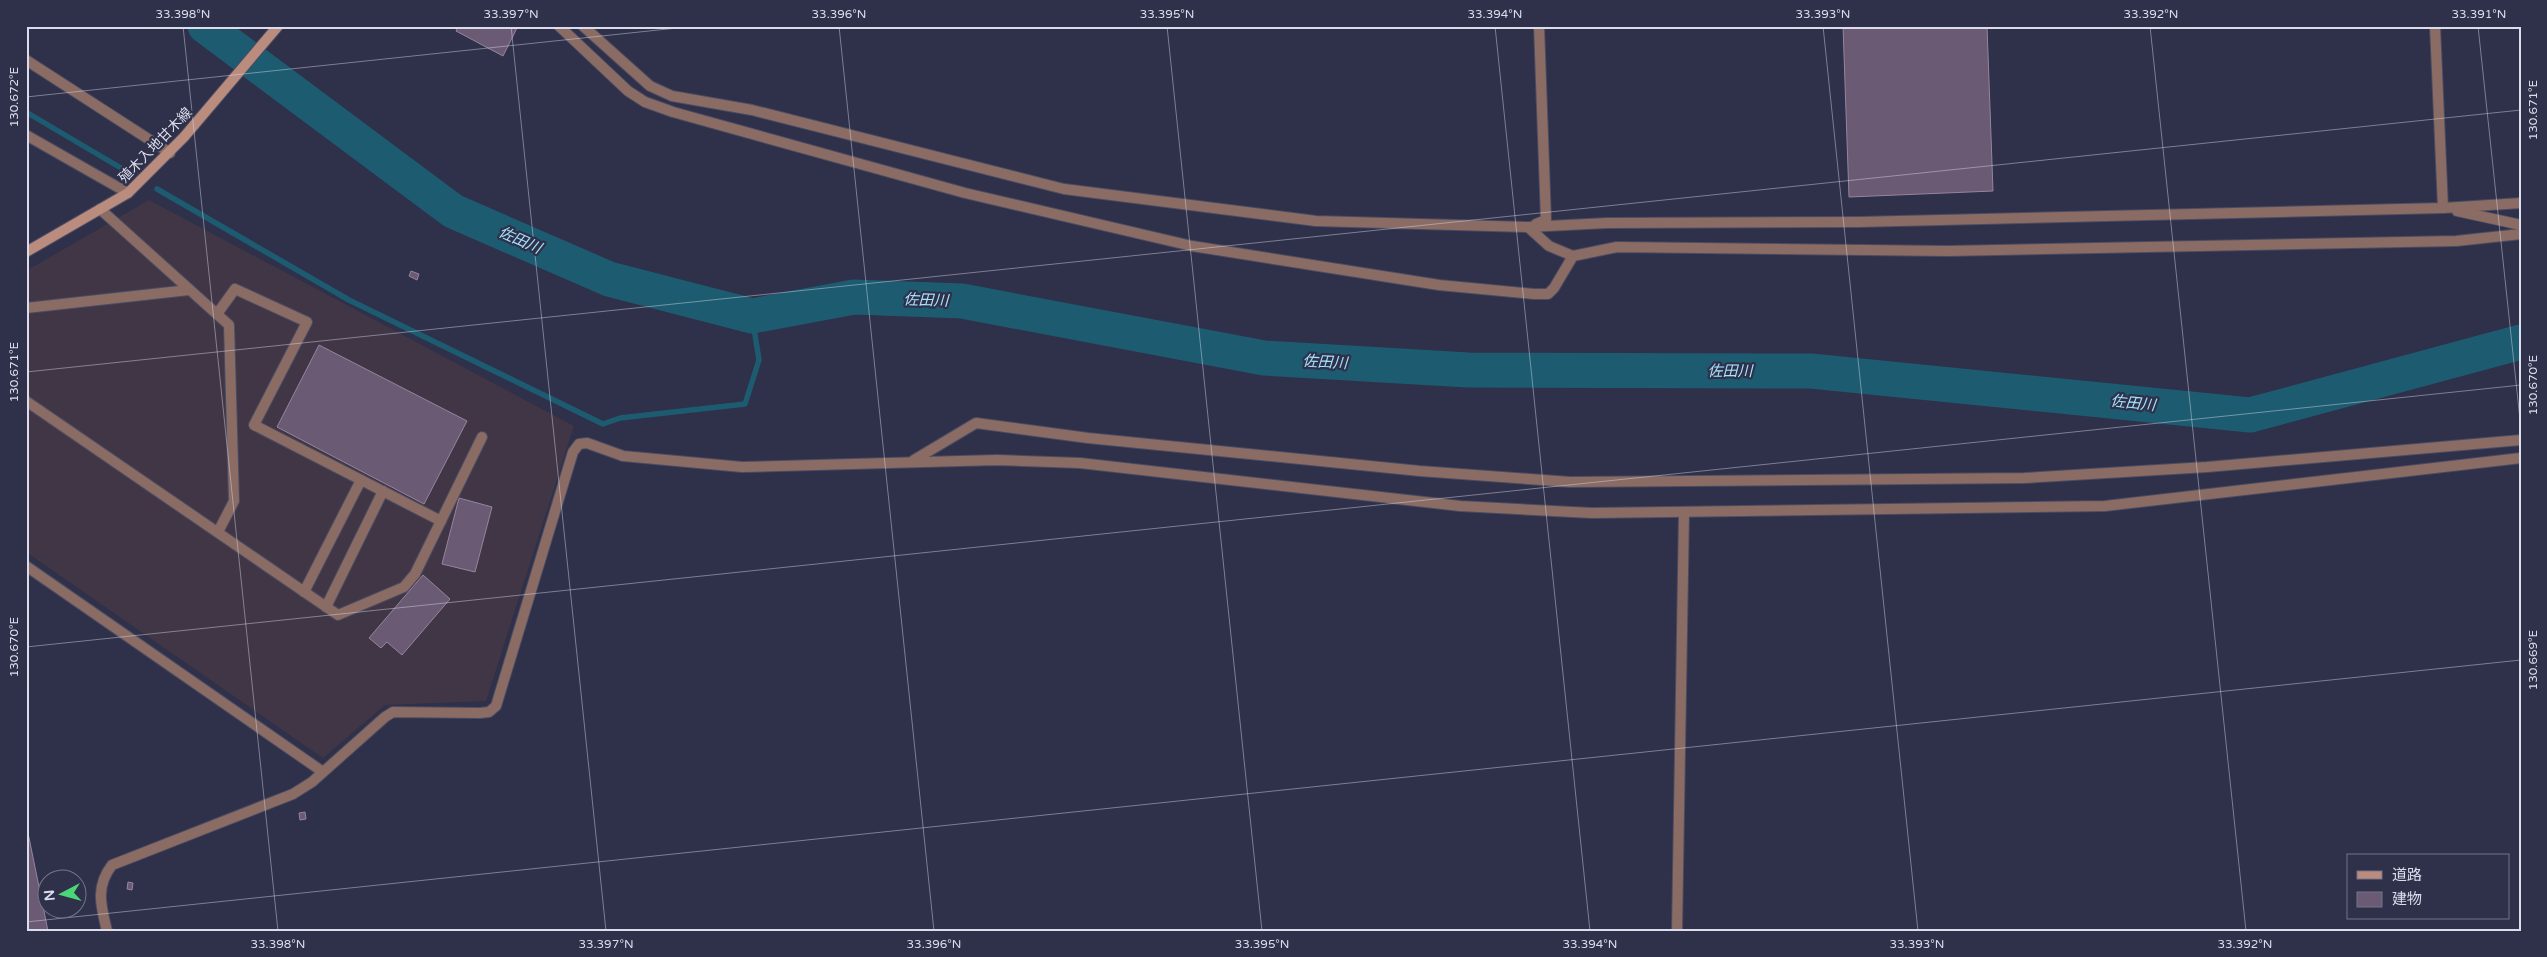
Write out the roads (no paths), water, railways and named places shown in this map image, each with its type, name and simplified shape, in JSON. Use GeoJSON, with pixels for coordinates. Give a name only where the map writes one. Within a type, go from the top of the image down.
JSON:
{"type":"FeatureCollection","features":[{"type":"Feature","properties":{"kind":"main road","name":"殖木入地甘木線"},"geometry":{"type":"LineString","coordinates":[[26,252],[128,193],[184,137],[278,26]]}},
{"type":"Feature","properties":{"kind":"street"},"geometry":{"type":"LineString","coordinates":[[559,26],[611,76],[645,102],[673,112],[965,193],[1192,246],[1301,265],[1439,285],[1534,294],[1548,294],[1554,288],[1573,256]]}},
{"type":"Feature","properties":{"kind":"street"},"geometry":{"type":"LineString","coordinates":[[583,26],[650,86],[672,96],[752,110],[1064,189],[1316,221],[1528,227],[1607,223],[1858,222],[2443,208],[2521,203]]}},
{"type":"Feature","properties":{"kind":"street"},"geometry":{"type":"LineString","coordinates":[[1528,227],[1546,220],[1539,26]]}},
{"type":"Feature","properties":{"kind":"street"},"geometry":{"type":"LineString","coordinates":[[2436,26],[2443,208]]}},
{"type":"Feature","properties":{"kind":"street"},"geometry":{"type":"LineString","coordinates":[[26,60],[170,152]]}},
{"type":"Feature","properties":{"kind":"street"},"geometry":{"type":"LineString","coordinates":[[26,135],[128,193]]}},
{"type":"Feature","properties":{"kind":"street"},"geometry":{"type":"LineString","coordinates":[[2443,208],[2521,225]]}},
{"type":"Feature","properties":{"kind":"street"},"geometry":{"type":"LineString","coordinates":[[100,210],[229,325],[234,501],[218,532]]}},
{"type":"Feature","properties":{"kind":"street"},"geometry":{"type":"LineString","coordinates":[[1528,227],[1549,246],[1573,256],[1617,247],[1948,251],[2456,241],[2521,234]]}},
{"type":"Feature","properties":{"kind":"street"},"geometry":{"type":"LineString","coordinates":[[217,314],[235,289],[307,322],[254,426],[441,521]]}},
{"type":"Feature","properties":{"kind":"street"},"geometry":{"type":"LineString","coordinates":[[26,308],[189,290]]}},
{"type":"Feature","properties":{"kind":"street"},"geometry":{"type":"LineString","coordinates":[[26,401],[338,615],[404,587],[415,574],[482,437]]}},
{"type":"Feature","properties":{"kind":"street"},"geometry":{"type":"LineString","coordinates":[[912,462],[976,423],[1127,442],[1420,471],[1570,482],[2024,478],[2226,465],[2521,440]]}},
{"type":"Feature","properties":{"kind":"street"},"geometry":{"type":"LineString","coordinates":[[106,931],[99,897],[104,875],[112,865],[293,794],[323,772],[384,717],[393,712],[480,713],[489,712],[496,706],[573,452],[579,444],[587,443],[624,456],[742,467],[997,460],[1080,463],[1460,506],[1592,513],[2105,506],[2521,458]]}},
{"type":"Feature","properties":{"kind":"street"},"geometry":{"type":"LineString","coordinates":[[304,592],[361,480]]}},
{"type":"Feature","properties":{"kind":"street"},"geometry":{"type":"LineString","coordinates":[[326,607],[383,491]]}},
{"type":"Feature","properties":{"kind":"street"},"geometry":{"type":"LineString","coordinates":[[1677,931],[1684,512]]}},
{"type":"Feature","properties":{"kind":"street"},"geometry":{"type":"LineString","coordinates":[[26,566],[323,772]]}},
{"type":"Feature","properties":{"kind":"waterway","name":"佐田川"},"geometry":{"type":"LineString","coordinates":[[205,26],[453,211],[609,279],[752,316],[854,297],[962,301],[1264,358],[1468,370],[1811,371],[2250,415],[2521,342]]}},
{"type":"Feature","properties":{"kind":"waterway"},"geometry":{"type":"LineString","coordinates":[[26,112],[126,171]]}},
{"type":"Feature","properties":{"kind":"waterway"},"geometry":{"type":"LineString","coordinates":[[157,189],[349,300],[603,424],[620,418],[745,404],[759,360],[752,316]]}}]}
